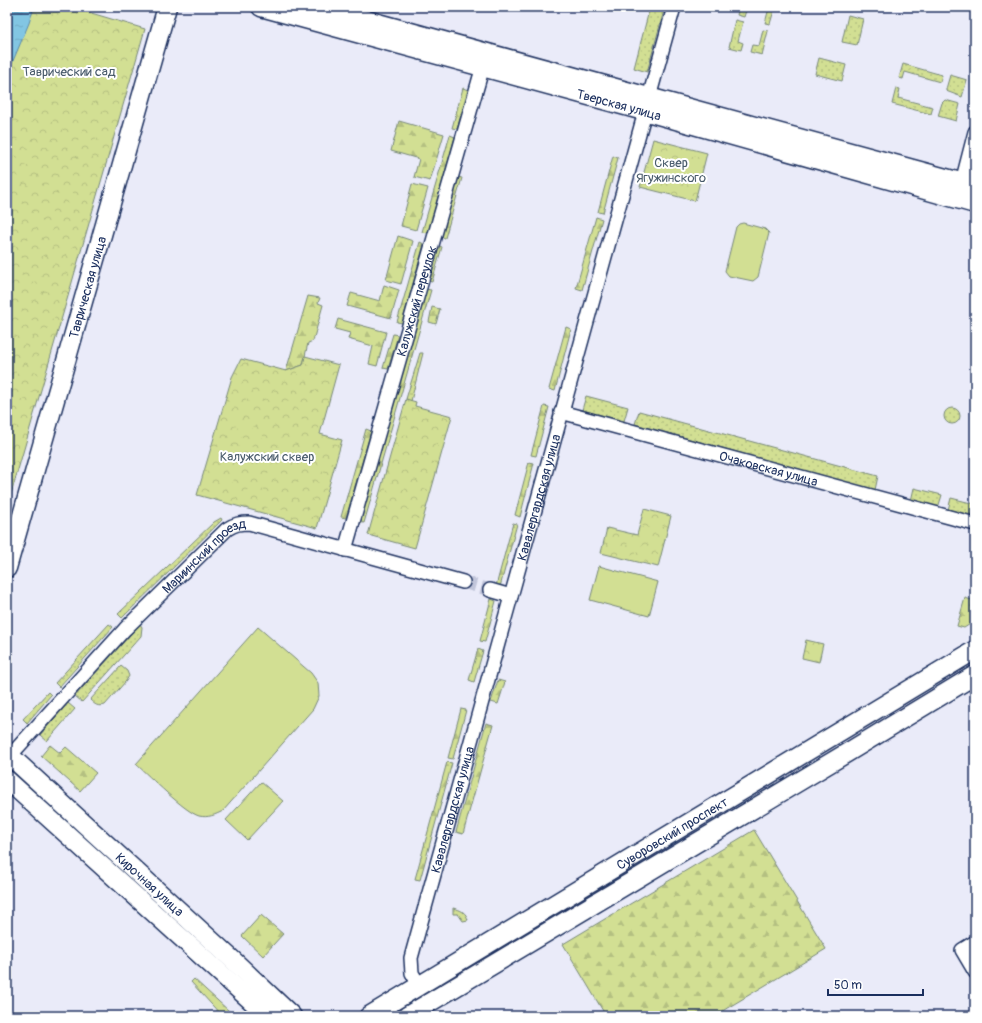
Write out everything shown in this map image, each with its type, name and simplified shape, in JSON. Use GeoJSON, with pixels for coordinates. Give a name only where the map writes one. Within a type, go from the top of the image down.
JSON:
{"type":"FeatureCollection","features":[{"type":"Feature","properties":{"kind":"main road","name":"Таврическая улица"},"geometry":{"type":"LineString","coordinates":[[7,568],[167,7]]}},
{"type":"Feature","properties":{"kind":"main road","name":"Тверская улица"},"geometry":{"type":"LineString","coordinates":[[261,7],[485,60],[965,189],[975,204]]}},
{"type":"Feature","properties":{"kind":"main road","name":"Тверская улица"},"geometry":{"type":"LineString","coordinates":[[319,7],[485,60]]}},
{"type":"Feature","properties":{"kind":"main road","name":"Суворовский проспект"},"geometry":{"type":"LineString","coordinates":[[369,1016],[975,650]]}},
{"type":"Feature","properties":{"kind":"main road","name":"Суворовский проспект"},"geometry":{"type":"LineString","coordinates":[[407,1016],[851,751],[975,675]]}},
{"type":"Feature","properties":{"kind":"main road","name":"Кирочная улица"},"geometry":{"type":"LineString","coordinates":[[8,754],[292,1016]]}},
{"type":"Feature","properties":{"kind":"main road","name":"Кирочная улица"},"geometry":{"type":"LineString","coordinates":[[7,780],[268,1016]]}},
{"type":"Feature","properties":{"kind":"street","name":"Кавалергардская улица"},"geometry":{"type":"LineString","coordinates":[[419,985],[412,973],[411,958],[674,7]]}},
{"type":"Feature","properties":{"kind":"street","name":"Калужский переулок"},"geometry":{"type":"LineString","coordinates":[[344,550],[485,60]]}},
{"type":"Feature","properties":{"kind":"street"},"geometry":{"type":"LineString","coordinates":[[965,189],[975,132]]}},
{"type":"Feature","properties":{"kind":"street","name":"Очаковская улица"},"geometry":{"type":"LineString","coordinates":[[561,412],[975,524]]}},
{"type":"Feature","properties":{"kind":"street","name":"Мариинский проезд"},"geometry":{"type":"LineString","coordinates":[[8,754],[125,629],[227,529],[233,525],[249,523],[463,582]]}},
{"type":"Feature","properties":{"kind":"street"},"geometry":{"type":"LineString","coordinates":[[490,590],[510,596]]}},
{"type":"Feature","properties":{"kind":"street"},"geometry":{"type":"LineString","coordinates":[[975,942],[962,950],[975,972]]}},
{"type":"Feature","properties":{"kind":"green space","name":"Таврический сад"},"geometry":{"type":"Polygon","coordinates":[[[7,7],[71,7],[145,29],[7,508],[7,7]]]}},
{"type":"Feature","properties":{"kind":"green space"},"geometry":{"type":"Polygon","coordinates":[[[650,7],[665,7],[647,72],[634,68],[650,7]]]}},
{"type":"Feature","properties":{"kind":"green space"},"geometry":{"type":"Polygon","coordinates":[[[739,7],[747,7],[744,17],[737,15],[739,7]]]}},
{"type":"Feature","properties":{"kind":"green space"},"geometry":{"type":"Polygon","coordinates":[[[765,7],[775,7],[770,24],[765,23],[769,8],[765,7]]]}},
{"type":"Feature","properties":{"kind":"green space"},"geometry":{"type":"Polygon","coordinates":[[[848,15],[863,19],[857,45],[842,42],[848,15]]]}},
{"type":"Feature","properties":{"kind":"green space"},"geometry":{"type":"Polygon","coordinates":[[[735,20],[743,22],[738,41],[743,43],[741,50],[729,47],[735,20]]]}},
{"type":"Feature","properties":{"kind":"green space"},"geometry":{"type":"Polygon","coordinates":[[[763,30],[768,31],[762,55],[750,52],[752,45],[759,46],[763,30]]]}},
{"type":"Feature","properties":{"kind":"green space"},"geometry":{"type":"Polygon","coordinates":[[[819,58],[846,65],[842,81],[815,74],[819,58]]]}},
{"type":"Feature","properties":{"kind":"green space"},"geometry":{"type":"Polygon","coordinates":[[[903,64],[942,75],[940,82],[905,72],[903,79],[899,78],[903,64]]]}},
{"type":"Feature","properties":{"kind":"green space"},"geometry":{"type":"Polygon","coordinates":[[[950,75],[967,80],[962,97],[946,91],[950,75]]]}},
{"type":"Feature","properties":{"kind":"green space"},"geometry":{"type":"Polygon","coordinates":[[[463,88],[468,90],[457,129],[452,128],[463,88]]]}},
{"type":"Feature","properties":{"kind":"green space"},"geometry":{"type":"Polygon","coordinates":[[[896,88],[900,89],[898,98],[933,107],[931,114],[892,104],[896,88]]]}},
{"type":"Feature","properties":{"kind":"green space"},"geometry":{"type":"Polygon","coordinates":[[[945,100],[960,104],[956,121],[938,116],[942,103],[945,100]]]}},
{"type":"Feature","properties":{"kind":"green space"},"geometry":{"type":"Polygon","coordinates":[[[399,121],[444,134],[430,181],[414,177],[419,159],[391,151],[399,121]]]}},
{"type":"Feature","properties":{"kind":"green space"},"geometry":{"type":"Polygon","coordinates":[[[450,135],[455,137],[428,233],[422,232],[450,135]]]}},
{"type":"Feature","properties":{"kind":"green space","name":"Сквер Ягужинского"},"geometry":{"type":"Polygon","coordinates":[[[653,139],[707,153],[695,201],[640,187],[653,139]]]}},
{"type":"Feature","properties":{"kind":"green space"},"geometry":{"type":"Polygon","coordinates":[[[613,156],[618,158],[603,213],[598,212],[613,156]]]}},
{"type":"Feature","properties":{"kind":"green space"},"geometry":{"type":"Polygon","coordinates":[[[457,177],[462,178],[445,238],[440,237],[457,177]]]}},
{"type":"Feature","properties":{"kind":"green space"},"geometry":{"type":"Polygon","coordinates":[[[412,184],[428,188],[416,230],[401,226],[412,184]]]}},
{"type":"Feature","properties":{"kind":"green space"},"geometry":{"type":"Polygon","coordinates":[[[596,217],[602,219],[582,290],[576,288],[596,217]]]}},
{"type":"Feature","properties":{"kind":"green space"},"geometry":{"type":"Polygon","coordinates":[[[743,223],[765,229],[769,233],[758,277],[753,281],[729,276],[725,271],[736,227],[743,223]]]}},
{"type":"Feature","properties":{"kind":"green space"},"geometry":{"type":"Polygon","coordinates":[[[398,236],[413,241],[401,284],[386,280],[398,236]]]}},
{"type":"Feature","properties":{"kind":"green space"},"geometry":{"type":"Polygon","coordinates":[[[420,242],[424,244],[402,323],[397,322],[420,242]]]}},
{"type":"Feature","properties":{"kind":"green space"},"geometry":{"type":"Polygon","coordinates":[[[438,245],[442,247],[432,282],[428,281],[438,245]]]}},
{"type":"Feature","properties":{"kind":"green space"},"geometry":{"type":"Polygon","coordinates":[[[384,285],[399,290],[391,318],[347,306],[351,293],[380,301],[384,285]]]}},
{"type":"Feature","properties":{"kind":"green space"},"geometry":{"type":"Polygon","coordinates":[[[425,289],[431,290],[364,523],[359,522],[425,289]]]}},
{"type":"Feature","properties":{"kind":"green space"},"geometry":{"type":"Polygon","coordinates":[[[308,296],[320,298],[318,303],[323,305],[313,341],[308,343],[303,365],[286,371],[308,296]]]}},
{"type":"Feature","properties":{"kind":"green space"},"geometry":{"type":"Polygon","coordinates":[[[432,307],[440,309],[436,324],[429,322],[432,307]]]}},
{"type":"Feature","properties":{"kind":"green space"},"geometry":{"type":"Polygon","coordinates":[[[338,319],[386,332],[377,366],[369,364],[373,346],[348,339],[350,333],[335,329],[338,319]]]}},
{"type":"Feature","properties":{"kind":"green space"},"geometry":{"type":"Polygon","coordinates":[[[566,327],[571,329],[555,391],[549,389],[566,327]]]}},
{"type":"Feature","properties":{"kind":"green space"},"geometry":{"type":"Polygon","coordinates":[[[393,334],[398,335],[388,369],[383,368],[393,334]]]}},
{"type":"Feature","properties":{"kind":"green space"},"geometry":{"type":"Polygon","coordinates":[[[420,353],[423,353],[411,401],[406,399],[420,353]]]}},
{"type":"Feature","properties":{"kind":"green space","name":"Калужский сквер"},"geometry":{"type":"Polygon","coordinates":[[[305,356],[339,365],[320,434],[342,440],[317,528],[197,495],[232,377],[241,359],[286,371],[303,365],[305,356]]]}},
{"type":"Feature","properties":{"kind":"green space"},"geometry":{"type":"Polygon","coordinates":[[[586,396],[628,407],[624,421],[582,410],[586,396]]]}},
{"type":"Feature","properties":{"kind":"green space"},"geometry":{"type":"Polygon","coordinates":[[[406,399],[416,402],[415,406],[452,416],[415,548],[368,535],[406,399]]]}},
{"type":"Feature","properties":{"kind":"green space"},"geometry":{"type":"Polygon","coordinates":[[[544,406],[549,407],[536,456],[531,455],[544,406]]]}},
{"type":"Feature","properties":{"kind":"green space"},"geometry":{"type":"Polygon","coordinates":[[[952,408],[959,413],[960,416],[955,423],[952,424],[945,419],[944,416],[949,409],[952,408]]]}},
{"type":"Feature","properties":{"kind":"green space"},"geometry":{"type":"Polygon","coordinates":[[[639,411],[878,476],[875,490],[635,424],[639,411]]]}},
{"type":"Feature","properties":{"kind":"green space"},"geometry":{"type":"Polygon","coordinates":[[[366,429],[371,431],[346,518],[341,517],[366,429]]]}},
{"type":"Feature","properties":{"kind":"green space"},"geometry":{"type":"Polygon","coordinates":[[[529,462],[534,463],[520,517],[515,515],[529,462]]]}},
{"type":"Feature","properties":{"kind":"green space"},"geometry":{"type":"Polygon","coordinates":[[[914,488],[942,495],[938,508],[911,501],[914,488]]]}},
{"type":"Feature","properties":{"kind":"green space"},"geometry":{"type":"Polygon","coordinates":[[[951,498],[975,504],[975,518],[948,510],[951,498]]]}},
{"type":"Feature","properties":{"kind":"green space"},"geometry":{"type":"Polygon","coordinates":[[[644,509],[671,516],[658,567],[601,553],[607,528],[637,535],[644,509]]]}},
{"type":"Feature","properties":{"kind":"green space"},"geometry":{"type":"Polygon","coordinates":[[[221,518],[222,520],[122,618],[118,614],[214,522],[221,518]]]}},
{"type":"Feature","properties":{"kind":"green space"},"geometry":{"type":"Polygon","coordinates":[[[513,523],[517,524],[500,587],[496,586],[513,523]]]}},
{"type":"Feature","properties":{"kind":"green space"},"geometry":{"type":"Polygon","coordinates":[[[599,566],[658,582],[649,616],[590,600],[599,566]]]}},
{"type":"Feature","properties":{"kind":"green space"},"geometry":{"type":"Polygon","coordinates":[[[965,598],[975,601],[975,621],[964,628],[957,626],[965,598]]]}},
{"type":"Feature","properties":{"kind":"green space"},"geometry":{"type":"Polygon","coordinates":[[[491,599],[496,601],[485,642],[480,641],[491,599]]]}},
{"type":"Feature","properties":{"kind":"green space"},"geometry":{"type":"Polygon","coordinates":[[[109,624],[113,627],[59,687],[55,683],[109,624]]]}},
{"type":"Feature","properties":{"kind":"green space"},"geometry":{"type":"Polygon","coordinates":[[[140,624],[142,627],[141,636],[82,702],[75,696],[140,624]]]}},
{"type":"Feature","properties":{"kind":"green space"},"geometry":{"type":"Polygon","coordinates":[[[258,627],[311,673],[318,683],[319,696],[313,709],[223,811],[211,816],[199,816],[176,801],[136,764],[258,627]]]}},
{"type":"Feature","properties":{"kind":"green space"},"geometry":{"type":"Polygon","coordinates":[[[806,640],[823,644],[819,662],[802,658],[806,640]]]}},
{"type":"Feature","properties":{"kind":"green space"},"geometry":{"type":"Polygon","coordinates":[[[478,649],[483,651],[474,682],[469,680],[478,649]]]}},
{"type":"Feature","properties":{"kind":"green space"},"geometry":{"type":"Polygon","coordinates":[[[121,666],[127,671],[129,676],[126,681],[105,705],[98,706],[93,703],[90,700],[121,666]]]}},
{"type":"Feature","properties":{"kind":"green space"},"geometry":{"type":"Polygon","coordinates":[[[498,680],[505,682],[498,704],[491,702],[498,680]]]}},
{"type":"Feature","properties":{"kind":"green space"},"geometry":{"type":"Polygon","coordinates":[[[48,692],[51,695],[27,723],[23,719],[48,692]]]}},
{"type":"Feature","properties":{"kind":"green space"},"geometry":{"type":"Polygon","coordinates":[[[68,703],[75,709],[47,741],[40,735],[68,703]]]}},
{"type":"Feature","properties":{"kind":"green space"},"geometry":{"type":"Polygon","coordinates":[[[461,709],[466,710],[453,759],[448,758],[461,709]]]}},
{"type":"Feature","properties":{"kind":"green space"},"geometry":{"type":"Polygon","coordinates":[[[486,723],[493,725],[463,834],[456,832],[486,723]]]}},
{"type":"Feature","properties":{"kind":"green space"},"geometry":{"type":"Polygon","coordinates":[[[50,745],[60,753],[66,747],[96,773],[80,791],[41,756],[50,745]]]}},
{"type":"Feature","properties":{"kind":"green space"},"geometry":{"type":"Polygon","coordinates":[[[447,762],[452,763],[420,880],[415,879],[447,762]]]}},
{"type":"Feature","properties":{"kind":"green space"},"geometry":{"type":"Polygon","coordinates":[[[261,782],[283,801],[247,840],[226,820],[261,782]]]}},
{"type":"Feature","properties":{"kind":"green space"},"geometry":{"type":"Polygon","coordinates":[[[754,830],[826,949],[714,1016],[606,1016],[563,944],[754,830]]]}},
{"type":"Feature","properties":{"kind":"green space"},"geometry":{"type":"Polygon","coordinates":[[[453,908],[463,912],[468,920],[463,921],[458,914],[453,914],[453,908]]]}},
{"type":"Feature","properties":{"kind":"green space"},"geometry":{"type":"Polygon","coordinates":[[[261,915],[283,934],[263,956],[242,936],[261,915]]]}},
{"type":"Feature","properties":{"kind":"green space"},"geometry":{"type":"Polygon","coordinates":[[[194,979],[229,1011],[224,1016],[222,1016],[191,982],[194,979]]]}},
{"type":"Feature","properties":{"kind":"water"},"geometry":{"type":"Polygon","coordinates":[[[7,7],[34,7],[29,23],[7,75],[7,7]]]}},
{"type":"Feature","properties":{"kind":"tunnel"},"geometry":{"type":"LineString","coordinates":[[463,582],[490,590]]}}]}
